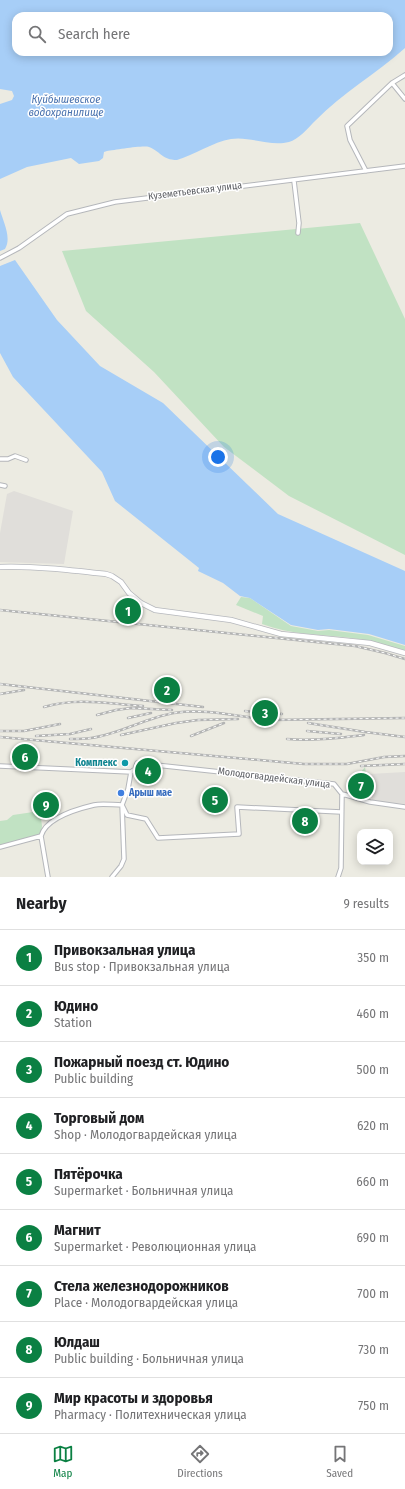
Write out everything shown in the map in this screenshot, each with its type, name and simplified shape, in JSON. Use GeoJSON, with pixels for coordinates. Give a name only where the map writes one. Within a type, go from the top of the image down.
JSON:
{"type":"FeatureCollection","features":[{"type":"Feature","properties":{"kind":"main road"},"geometry":{"type":"LineString","coordinates":[[0,567],[25,566],[106,574],[117,579],[131,595],[141,603],[155,610],[231,620],[281,634],[370,643],[405,653]]}},
{"type":"Feature","properties":{"kind":"street"},"geometry":{"type":"LineString","coordinates":[[366,171],[350,140],[347,126],[392,83],[405,75]]}},
{"type":"Feature","properties":{"kind":"street"},"geometry":{"type":"LineString","coordinates":[[392,83],[405,99]]}},
{"type":"Feature","properties":{"kind":"street","name":"Куземетьевская улица"},"geometry":{"type":"LineString","coordinates":[[0,258],[19,248],[67,214],[115,202],[234,186],[405,166]]}},
{"type":"Feature","properties":{"kind":"street"},"geometry":{"type":"LineString","coordinates":[[294,180],[299,223],[298,233]]}},
{"type":"Feature","properties":{"kind":"street"},"geometry":{"type":"LineString","coordinates":[[0,459],[8,459],[16,456],[26,460]]}},
{"type":"Feature","properties":{"kind":"street"},"geometry":{"type":"LineString","coordinates":[[0,485],[6,486]]}},
{"type":"Feature","properties":{"kind":"street","name":"Молодогвардейская улица"},"geometry":{"type":"LineString","coordinates":[[131,772],[135,769],[137,763],[334,784],[342,794],[369,801],[405,806]]}},
{"type":"Feature","properties":{"kind":"street"},"geometry":{"type":"LineString","coordinates":[[0,766],[131,772],[128,789],[122,805],[124,859],[121,866],[112,877]]}},
{"type":"Feature","properties":{"kind":"street"},"geometry":{"type":"LineString","coordinates":[[338,877],[341,868],[342,794]]}},
{"type":"Feature","properties":{"kind":"street"},"geometry":{"type":"LineString","coordinates":[[48,877],[41,836],[47,825],[60,817],[95,805],[122,805]]}},
{"type":"Feature","properties":{"kind":"street"},"geometry":{"type":"LineString","coordinates":[[122,805],[127,815],[146,820],[158,838],[239,834],[237,807],[341,812]]}},
{"type":"Feature","properties":{"kind":"street"},"geometry":{"type":"LineString","coordinates":[[0,847],[41,836]]}},
{"type":"Feature","properties":{"kind":"shaded area"},"geometry":{"type":"Polygon","coordinates":[[[14,491],[73,511],[64,564],[0,562],[0,533],[7,494],[14,491]]]}},
{"type":"Feature","properties":{"kind":"shaded area"},"geometry":{"type":"Polygon","coordinates":[[[405,772],[405,804],[372,801],[369,774],[405,772]]]}},
{"type":"Feature","properties":{"kind":"green space"},"geometry":{"type":"Polygon","coordinates":[[[360,223],[405,319],[405,555],[289,496],[224,447],[154,372],[86,311],[62,251],[360,223]]]}},
{"type":"Feature","properties":{"kind":"green space"},"geometry":{"type":"Polygon","coordinates":[[[241,597],[250,598],[291,626],[318,631],[329,630],[368,635],[405,646],[405,651],[364,640],[306,634],[273,628],[262,624],[263,616],[236,605],[241,597]]]}},
{"type":"Feature","properties":{"kind":"green space"},"geometry":{"type":"Polygon","coordinates":[[[365,767],[370,799],[347,792],[365,767]]]}},
{"type":"Feature","properties":{"kind":"green space"},"geometry":{"type":"Polygon","coordinates":[[[40,811],[42,826],[41,836],[0,847],[0,821],[7,820],[13,815],[40,811]]]}},
{"type":"Feature","properties":{"kind":"water","name":"Куйбышевское водохранилище"},"geometry":{"type":"Polygon","coordinates":[[[0,0],[405,0],[405,48],[336,101],[306,130],[289,142],[275,143],[238,138],[231,139],[217,143],[177,160],[168,159],[149,147],[129,148],[104,152],[103,158],[99,161],[79,164],[71,158],[27,167],[0,179],[0,104],[12,100],[14,96],[12,91],[0,89],[0,0]]]}},
{"type":"Feature","properties":{"kind":"water"},"geometry":{"type":"Polygon","coordinates":[[[0,210],[8,240],[5,249],[0,251],[0,210]]]}},
{"type":"Feature","properties":{"kind":"water"},"geometry":{"type":"Polygon","coordinates":[[[15,260],[57,320],[100,366],[163,403],[278,514],[405,571],[405,645],[369,634],[329,629],[318,630],[291,625],[250,598],[240,596],[223,583],[198,571],[199,568],[115,501],[102,472],[13,377],[0,353],[0,266],[15,260]]]}},
{"type":"Feature","properties":{"kind":"railway"},"geometry":{"type":"LineString","coordinates":[[0,610],[355,646],[405,659]]}},
{"type":"Feature","properties":{"kind":"railway"},"geometry":{"type":"LineString","coordinates":[[0,684],[203,707]]}},
{"type":"Feature","properties":{"kind":"railway"},"geometry":{"type":"LineString","coordinates":[[0,694],[24,690]]}},
{"type":"Feature","properties":{"kind":"railway"},"geometry":{"type":"LineString","coordinates":[[44,707],[69,702],[143,706]]}},
{"type":"Feature","properties":{"kind":"railway"},"geometry":{"type":"LineString","coordinates":[[97,715],[131,708],[172,710]]}},
{"type":"Feature","properties":{"kind":"railway"},"geometry":{"type":"LineString","coordinates":[[245,711],[282,714]]}},
{"type":"Feature","properties":{"kind":"railway"},"geometry":{"type":"LineString","coordinates":[[70,739],[102,736],[163,715],[186,712],[211,712],[272,720],[405,718]]}},
{"type":"Feature","properties":{"kind":"railway"},"geometry":{"type":"LineString","coordinates":[[128,718],[151,713]]}},
{"type":"Feature","properties":{"kind":"railway"},"geometry":{"type":"LineString","coordinates":[[121,735],[176,723],[198,720],[238,719]]}},
{"type":"Feature","properties":{"kind":"railway"},"geometry":{"type":"LineString","coordinates":[[191,736],[224,723]]}},
{"type":"Feature","properties":{"kind":"railway"},"geometry":{"type":"LineString","coordinates":[[308,723],[405,737]]}},
{"type":"Feature","properties":{"kind":"railway"},"geometry":{"type":"LineString","coordinates":[[0,731],[24,731],[60,724]]}},
{"type":"Feature","properties":{"kind":"railway"},"geometry":{"type":"LineString","coordinates":[[36,736],[70,734],[91,729]]}},
{"type":"Feature","properties":{"kind":"railway"},"geometry":{"type":"LineString","coordinates":[[307,731],[341,734]]}},
{"type":"Feature","properties":{"kind":"railway"},"geometry":{"type":"LineString","coordinates":[[287,739],[297,740],[364,735]]}},
{"type":"Feature","properties":{"kind":"railway"},"geometry":{"type":"LineString","coordinates":[[0,737],[304,764],[347,764],[384,757],[405,756]]}},
{"type":"Feature","properties":{"kind":"railway"},"geometry":{"type":"LineString","coordinates":[[361,766],[405,764]]}},
{"type":"Feature","properties":{"kind":"place","name":"Привокзальная улица"},"geometry":{"type":"Point","coordinates":[128,611]}},
{"type":"Feature","properties":{"kind":"place","name":"Юдино"},"geometry":{"type":"Point","coordinates":[167,690]}},
{"type":"Feature","properties":{"kind":"place","name":"Пожарный поезд ст. Юдино"},"geometry":{"type":"Point","coordinates":[265,713]}},
{"type":"Feature","properties":{"kind":"place","name":"Магнит"},"geometry":{"type":"Point","coordinates":[25,757]}},
{"type":"Feature","properties":{"kind":"place","name":"Комплекс"},"geometry":{"type":"Point","coordinates":[125,763]}},
{"type":"Feature","properties":{"kind":"place","name":"Торговый дом"},"geometry":{"type":"Point","coordinates":[148,771]}},
{"type":"Feature","properties":{"kind":"place","name":"Стела железнодорожников"},"geometry":{"type":"Point","coordinates":[361,786]}},
{"type":"Feature","properties":{"kind":"place","name":"Арыш мае"},"geometry":{"type":"Point","coordinates":[121,793]}},
{"type":"Feature","properties":{"kind":"place","name":"Пятёрочка"},"geometry":{"type":"Point","coordinates":[215,800]}},
{"type":"Feature","properties":{"kind":"place","name":"Мир красоты и здоровья"},"geometry":{"type":"Point","coordinates":[46,805]}},
{"type":"Feature","properties":{"kind":"place","name":"Юлдаш"},"geometry":{"type":"Point","coordinates":[305,821]}}]}
